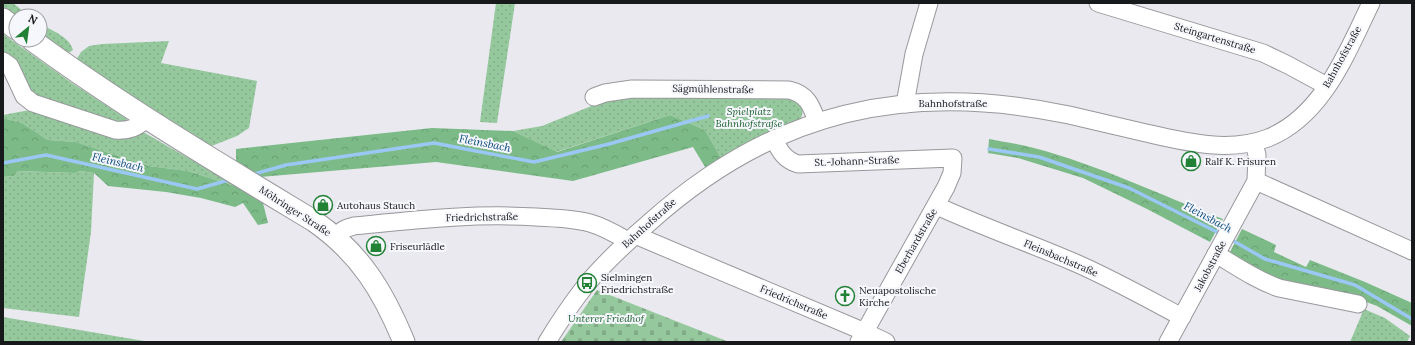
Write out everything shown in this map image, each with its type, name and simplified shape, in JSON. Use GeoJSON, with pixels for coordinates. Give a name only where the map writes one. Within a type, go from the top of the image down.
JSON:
{"type":"FeatureCollection","features":[{"type":"Feature","properties":{"kind":"main road","name":"Möhringer Straße"},"geometry":{"type":"LineString","coordinates":[[43,48],[67,66],[147,118],[314,221],[336,237],[356,258],[382,294],[404,342]]}},
{"type":"Feature","properties":{"kind":"street"},"geometry":{"type":"LineString","coordinates":[[905,104],[914,54],[929,3]]}},
{"type":"Feature","properties":{"kind":"street","name":"Steingartenstraße"},"geometry":{"type":"LineString","coordinates":[[1098,3],[1263,53],[1327,86]]}},
{"type":"Feature","properties":{"kind":"street","name":"Bahnhofstraße"},"geometry":{"type":"LineString","coordinates":[[547,342],[587,283],[632,238],[675,200],[708,176],[746,153],[774,139],[817,121],[857,111],[905,104],[950,101],[990,103],[1043,110],[1208,145],[1240,145],[1254,143],[1291,126],[1310,108],[1327,86],[1342,61],[1371,3]]}},
{"type":"Feature","properties":{"kind":"street"},"geometry":{"type":"LineString","coordinates":[[3,61],[10,66],[24,96],[33,103],[115,130],[125,131],[133,129],[147,118]]}},
{"type":"Feature","properties":{"kind":"street","name":"Sägmühlenstraße"},"geometry":{"type":"LineString","coordinates":[[594,97],[605,93],[632,88],[789,90],[798,92],[804,96],[817,121]]}},
{"type":"Feature","properties":{"kind":"street","name":"St.-Johann-Straße"},"geometry":{"type":"LineString","coordinates":[[774,139],[784,157],[791,162],[798,164],[953,158]]}},
{"type":"Feature","properties":{"kind":"street","name":"Jakobstraße"},"geometry":{"type":"LineString","coordinates":[[1168,342],[1256,181],[1257,155],[1254,143]]}},
{"type":"Feature","properties":{"kind":"street","name":"Eberhardstraße"},"geometry":{"type":"LineString","coordinates":[[862,337],[937,206],[952,173],[953,158]]}},
{"type":"Feature","properties":{"kind":"street"},"geometry":{"type":"LineString","coordinates":[[1256,181],[1412,251]]}},
{"type":"Feature","properties":{"kind":"street","name":"Fleinsbachstraße"},"geometry":{"type":"LineString","coordinates":[[937,206],[982,226],[1078,264],[1182,317]]}},
{"type":"Feature","properties":{"kind":"street","name":"Friedrichstraße"},"geometry":{"type":"LineString","coordinates":[[336,237],[341,231],[354,226],[434,218],[494,215],[575,220],[590,223],[632,238],[862,337],[886,342]]}},
{"type":"Feature","properties":{"kind":"street"},"geometry":{"type":"LineString","coordinates":[[1218,251],[1256,278],[1278,288],[1358,304]]}},
{"type":"Feature","properties":{"kind":"green space"},"geometry":{"type":"Polygon","coordinates":[[[3,3],[13,3],[19,8],[8,8],[8,12],[3,10],[3,3]]]}},
{"type":"Feature","properties":{"kind":"green space"},"geometry":{"type":"Polygon","coordinates":[[[496,3],[515,3],[497,123],[480,122],[496,3]]]}},
{"type":"Feature","properties":{"kind":"green space"},"geometry":{"type":"Polygon","coordinates":[[[48,28],[64,38],[71,45],[73,50],[64,56],[48,44],[48,28]]]}},
{"type":"Feature","properties":{"kind":"green space"},"geometry":{"type":"Polygon","coordinates":[[[3,34],[8,38],[8,48],[23,48],[127,119],[124,123],[118,124],[40,101],[3,58],[3,34]]]}},
{"type":"Feature","properties":{"kind":"green space"},"geometry":{"type":"Polygon","coordinates":[[[169,41],[161,63],[257,81],[249,128],[237,136],[209,147],[76,60],[81,52],[89,46],[169,41]]]}},
{"type":"Feature","properties":{"kind":"green space","name":"Spielplatz Bahnhofstraße"},"geometry":{"type":"Polygon","coordinates":[[[626,92],[793,94],[800,103],[802,116],[800,120],[721,158],[705,130],[670,115],[556,152],[513,131],[542,126],[626,92]]]}},
{"type":"Feature","properties":{"kind":"green space"},"geometry":{"type":"Polygon","coordinates":[[[35,109],[145,133],[238,187],[188,171],[149,166],[76,142],[48,140],[22,123],[3,118],[3,115],[35,109]]]}},
{"type":"Feature","properties":{"kind":"green space"},"geometry":{"type":"Polygon","coordinates":[[[670,115],[705,130],[721,158],[705,167],[693,147],[573,181],[436,162],[260,177],[236,162],[236,149],[432,128],[513,131],[557,152],[670,115]]]}},
{"type":"Feature","properties":{"kind":"green space"},"geometry":{"type":"Polygon","coordinates":[[[3,118],[22,123],[48,140],[76,142],[149,166],[188,171],[238,187],[263,203],[268,223],[258,225],[243,203],[235,207],[201,198],[166,192],[108,186],[94,173],[80,171],[75,173],[18,171],[14,176],[3,177],[3,118]]]}},
{"type":"Feature","properties":{"kind":"green space"},"geometry":{"type":"Polygon","coordinates":[[[989,139],[1034,148],[1082,163],[1223,219],[1210,242],[1083,178],[1018,158],[988,153],[989,139]]]}},
{"type":"Feature","properties":{"kind":"green space"},"geometry":{"type":"Polygon","coordinates":[[[18,171],[75,173],[80,171],[94,173],[91,232],[79,317],[3,308],[3,177],[14,176],[18,171]]]}},
{"type":"Feature","properties":{"kind":"green space"},"geometry":{"type":"Polygon","coordinates":[[[1242,229],[1276,245],[1274,252],[1306,267],[1310,260],[1412,303],[1412,326],[1377,306],[1339,292],[1278,282],[1230,252],[1242,229]]]}},
{"type":"Feature","properties":{"kind":"green space","name":"Unterer Friedhof"},"geometry":{"type":"Polygon","coordinates":[[[597,290],[729,342],[561,342],[597,290]]]}},
{"type":"Feature","properties":{"kind":"green space"},"geometry":{"type":"Polygon","coordinates":[[[1364,309],[1385,318],[1410,336],[1407,342],[1350,342],[1364,309]]]}},
{"type":"Feature","properties":{"kind":"green space"},"geometry":{"type":"Polygon","coordinates":[[[3,317],[150,342],[3,342],[3,317]]]}},
{"type":"Feature","properties":{"kind":"waterway","name":"Fleinsbach"},"geometry":{"type":"LineString","coordinates":[[254,174],[286,165],[434,143],[534,162],[609,144],[708,116]]}},
{"type":"Feature","properties":{"kind":"waterway","name":"Fleinsbach"},"geometry":{"type":"LineString","coordinates":[[989,149],[1039,157],[1129,188],[1221,234]]}},
{"type":"Feature","properties":{"kind":"waterway","name":"Fleinsbach"},"geometry":{"type":"LineString","coordinates":[[3,163],[46,155],[197,189],[229,180]]}},
{"type":"Feature","properties":{"kind":"waterway","name":"Fleinsbach"},"geometry":{"type":"LineString","coordinates":[[1230,239],[1265,259],[1355,285],[1412,319]]}},
{"type":"Feature","properties":{"kind":"place","name":"Ralf K. Frisuren"},"geometry":{"type":"Point","coordinates":[1191,161]}},
{"type":"Feature","properties":{"kind":"place","name":"Autohaus Stauch"},"geometry":{"type":"Point","coordinates":[323,205]}},
{"type":"Feature","properties":{"kind":"place","name":"Friseurlädle"},"geometry":{"type":"Point","coordinates":[376,246]}},
{"type":"Feature","properties":{"kind":"place","name":"Sielmingen Friedrichstraße"},"geometry":{"type":"Point","coordinates":[587,283]}},
{"type":"Feature","properties":{"kind":"place","name":"Neuapostolische Kirche"},"geometry":{"type":"Point","coordinates":[845,296]}}]}
